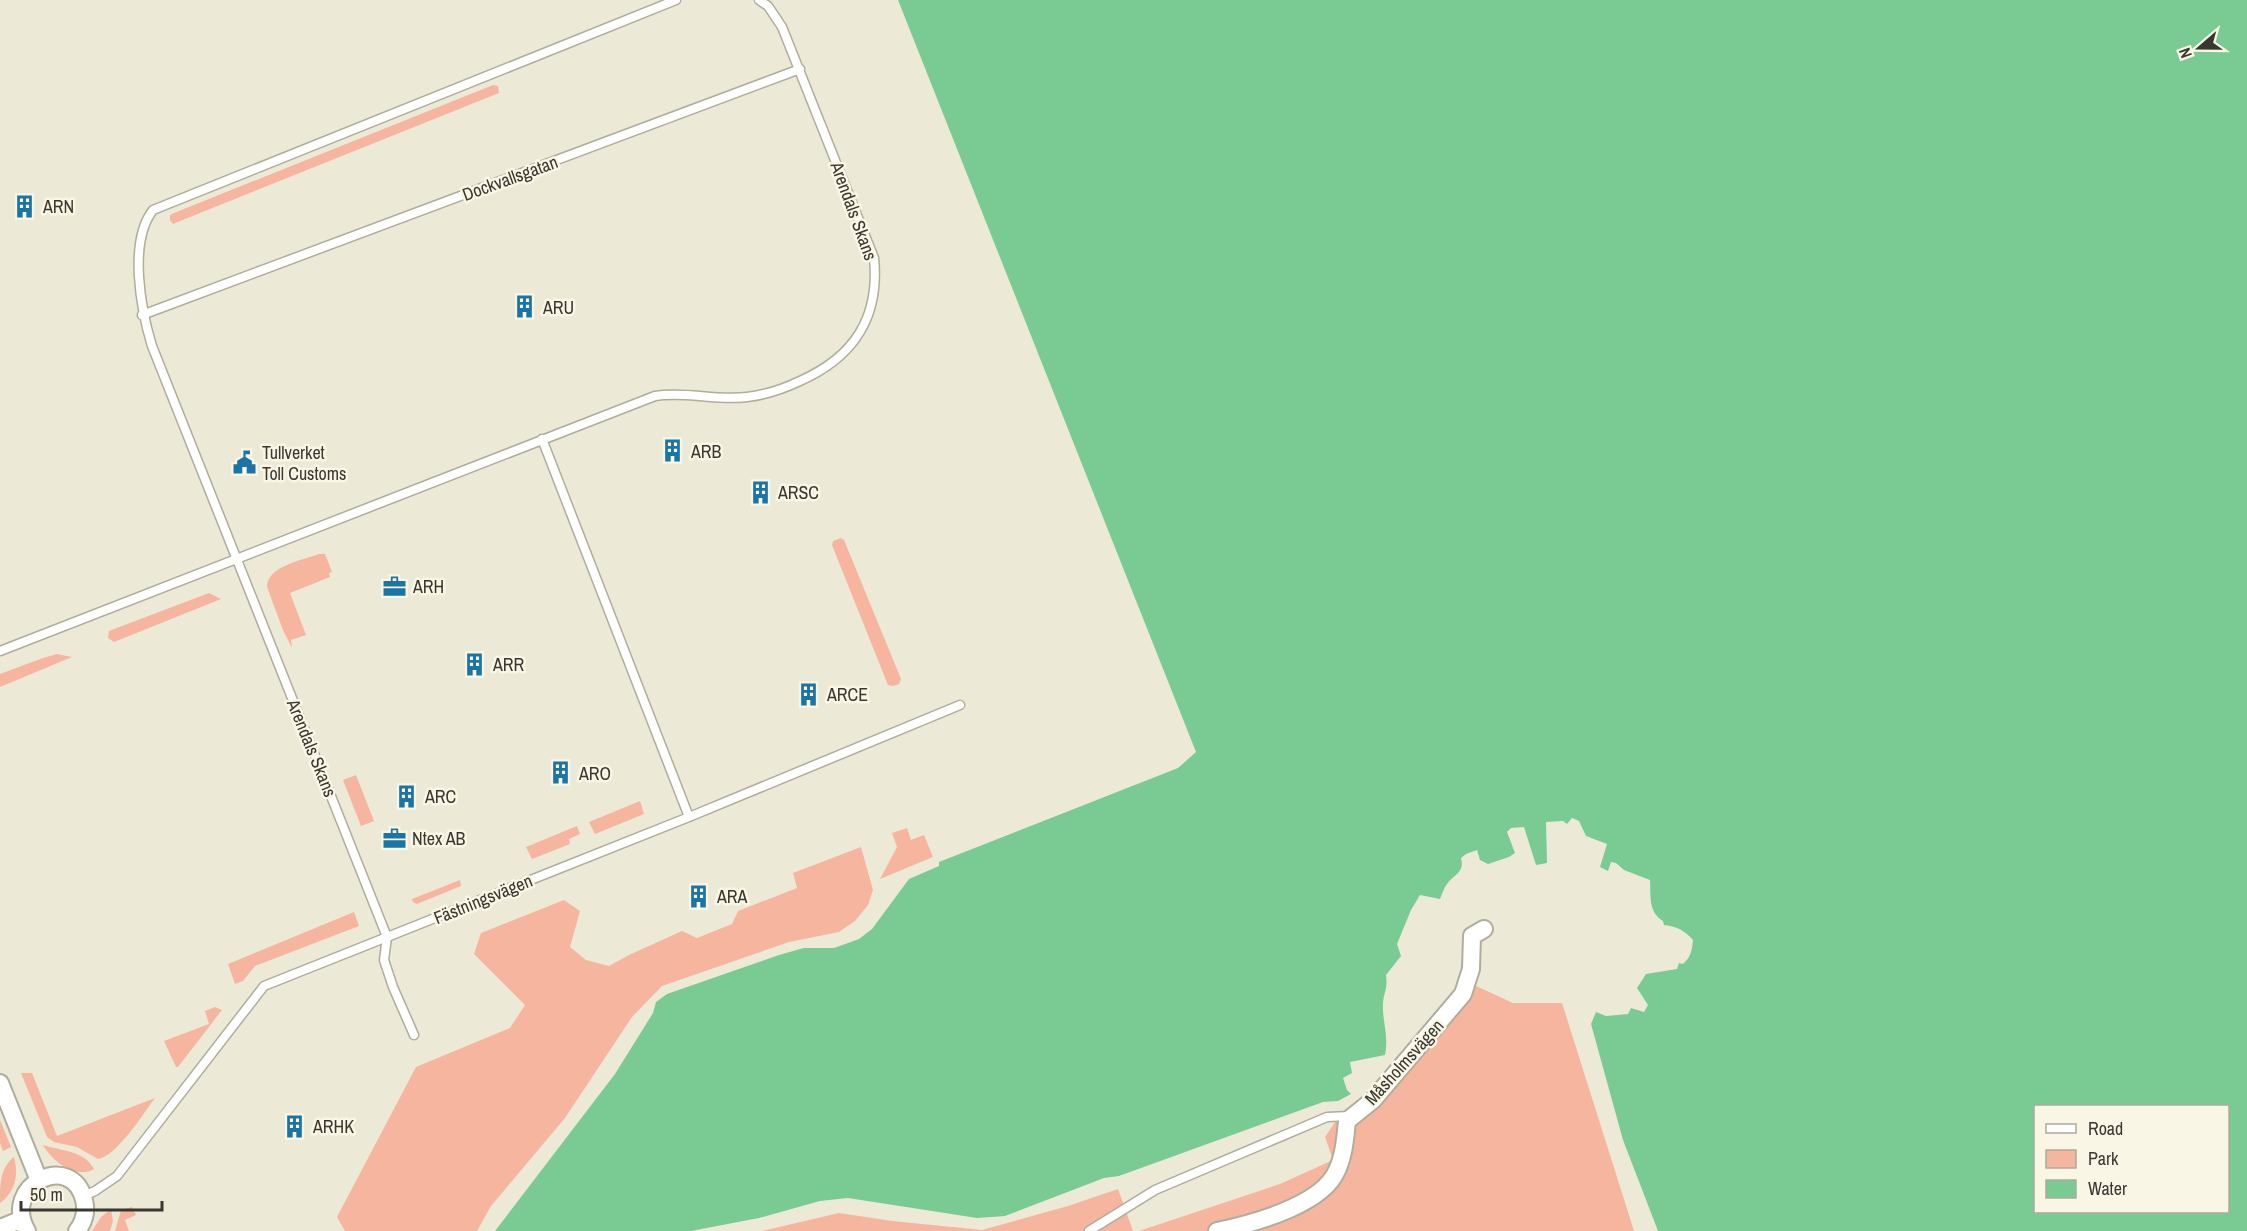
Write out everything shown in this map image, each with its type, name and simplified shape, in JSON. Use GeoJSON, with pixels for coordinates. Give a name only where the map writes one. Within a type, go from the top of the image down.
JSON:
{"type":"FeatureCollection","features":[{"type":"Feature","properties":{"kind":"street","name":"Måsholmsvägen"},"geometry":{"type":"LineString","coordinates":[[1217,1231],[1283,1212],[1319,1191],[1332,1178],[1339,1166],[1347,1121],[1350,1116],[1373,1100],[1463,994],[1471,969],[1472,936],[1484,928]]}},
{"type":"Feature","properties":{"kind":"street"},"geometry":{"type":"LineString","coordinates":[[0,1083],[38,1178]]}},
{"type":"Feature","properties":{"kind":"street"},"geometry":{"type":"LineString","coordinates":[[0,1228],[23,1225],[19,1204],[21,1196],[28,1185],[38,1178],[49,1175],[61,1176],[74,1184],[83,1196],[85,1214],[77,1231]]}},
{"type":"Feature","properties":{"kind":"lane"},"geometry":{"type":"LineString","coordinates":[[236,558],[152,346],[142,315],[140,252],[145,220],[153,210],[675,0]]}},
{"type":"Feature","properties":{"kind":"lane"},"geometry":{"type":"LineString","coordinates":[[759,0],[768,6],[782,27],[800,69]]}},
{"type":"Feature","properties":{"kind":"lane","name":"Dockvallsgatan"},"geometry":{"type":"LineString","coordinates":[[142,315],[800,69]]}},
{"type":"Feature","properties":{"kind":"lane","name":"Arendals Skans"},"geometry":{"type":"LineString","coordinates":[[0,651],[655,396],[667,394],[734,398],[773,392],[823,371],[859,335],[873,300],[876,273],[874,258],[800,69]]}},
{"type":"Feature","properties":{"kind":"lane"},"geometry":{"type":"LineString","coordinates":[[542,439],[688,818]]}},
{"type":"Feature","properties":{"kind":"lane","name":"Arendals Skans"},"geometry":{"type":"LineString","coordinates":[[236,558],[387,937]]}},
{"type":"Feature","properties":{"kind":"lane","name":"Fästningsvägen"},"geometry":{"type":"LineString","coordinates":[[83,1196],[117,1176],[264,986],[688,818],[960,705]]}},
{"type":"Feature","properties":{"kind":"lane"},"geometry":{"type":"LineString","coordinates":[[387,937],[384,960],[414,1035]]}},
{"type":"Feature","properties":{"kind":"lane"},"geometry":{"type":"LineString","coordinates":[[1089,1231],[1155,1190],[1327,1117],[1350,1116]]}},
{"type":"Feature","properties":{"kind":"green space"},"geometry":{"type":"Polygon","coordinates":[[[493,85],[498,86],[499,93],[173,224],[170,220],[170,215],[174,213],[493,85]]]}},
{"type":"Feature","properties":{"kind":"green space"},"geometry":{"type":"Polygon","coordinates":[[[841,538],[844,540],[901,679],[899,684],[888,685],[832,545],[833,541],[841,538]]]}},
{"type":"Feature","properties":{"kind":"green space"},"geometry":{"type":"Polygon","coordinates":[[[319,554],[325,554],[332,572],[329,573],[330,577],[290,593],[306,635],[291,640],[292,648],[267,587],[269,580],[279,569],[319,554]]]}},
{"type":"Feature","properties":{"kind":"green space"},"geometry":{"type":"Polygon","coordinates":[[[209,593],[221,599],[114,642],[108,638],[109,631],[209,593]]]}},
{"type":"Feature","properties":{"kind":"green space"},"geometry":{"type":"Polygon","coordinates":[[[57,654],[72,657],[0,687],[0,674],[57,654]]]}},
{"type":"Feature","properties":{"kind":"green space"},"geometry":{"type":"Polygon","coordinates":[[[356,775],[374,821],[361,826],[343,780],[356,775]]]}},
{"type":"Feature","properties":{"kind":"green space"},"geometry":{"type":"Polygon","coordinates":[[[640,801],[644,814],[595,834],[589,822],[640,801]]]}},
{"type":"Feature","properties":{"kind":"green space"},"geometry":{"type":"Polygon","coordinates":[[[577,826],[580,834],[569,839],[570,844],[532,859],[526,847],[577,826]]]}},
{"type":"Feature","properties":{"kind":"green space"},"geometry":{"type":"Polygon","coordinates":[[[907,828],[911,840],[924,835],[933,857],[880,879],[897,847],[892,833],[907,828]]]}},
{"type":"Feature","properties":{"kind":"green space"},"geometry":{"type":"Polygon","coordinates":[[[861,847],[873,890],[868,905],[855,921],[839,932],[789,942],[662,986],[632,1017],[565,1118],[491,1206],[477,1231],[345,1231],[337,1217],[416,1067],[510,1028],[525,1005],[474,954],[481,933],[564,900],[580,911],[570,947],[586,960],[609,966],[682,931],[697,938],[732,924],[738,911],[797,888],[793,873],[861,847]]]}},
{"type":"Feature","properties":{"kind":"green space"},"geometry":{"type":"Polygon","coordinates":[[[460,880],[461,886],[417,904],[413,902],[412,899],[460,880]]]}},
{"type":"Feature","properties":{"kind":"green space"},"geometry":{"type":"Polygon","coordinates":[[[354,912],[359,926],[255,966],[243,981],[235,984],[228,964],[354,912]]]}},
{"type":"Feature","properties":{"kind":"green space"},"geometry":{"type":"Polygon","coordinates":[[[1474,985],[1513,1003],[1562,1003],[1634,1231],[1139,1231],[1280,1184],[1333,1160],[1325,1137],[1335,1122],[1355,1124],[1474,985]]]}},
{"type":"Feature","properties":{"kind":"green space"},"geometry":{"type":"Polygon","coordinates":[[[215,1007],[222,1010],[176,1067],[164,1041],[209,1024],[205,1011],[215,1007]]]}},
{"type":"Feature","properties":{"kind":"green space"},"geometry":{"type":"Polygon","coordinates":[[[21,1073],[32,1073],[57,1136],[155,1098],[121,1143],[98,1159],[77,1147],[54,1142],[47,1137],[21,1073]]]}},
{"type":"Feature","properties":{"kind":"green space"},"geometry":{"type":"Polygon","coordinates":[[[0,1120],[11,1147],[3,1151],[0,1143],[0,1120]]]}},
{"type":"Feature","properties":{"kind":"green space"},"geometry":{"type":"Polygon","coordinates":[[[43,1145],[72,1152],[84,1158],[94,1169],[80,1172],[65,1167],[52,1157],[43,1145]]]}},
{"type":"Feature","properties":{"kind":"green space"},"geometry":{"type":"Polygon","coordinates":[[[14,1157],[15,1183],[0,1203],[3,1171],[14,1157]]]}},
{"type":"Feature","properties":{"kind":"green space"},"geometry":{"type":"Polygon","coordinates":[[[1118,1189],[1133,1231],[762,1231],[839,1213],[982,1230],[1068,1206],[1118,1189]]]}},
{"type":"Feature","properties":{"kind":"green space"},"geometry":{"type":"Polygon","coordinates":[[[132,1207],[136,1215],[125,1220],[129,1231],[115,1231],[121,1210],[132,1207]]]}},
{"type":"Feature","properties":{"kind":"green space"},"geometry":{"type":"Polygon","coordinates":[[[111,1209],[113,1221],[110,1231],[92,1231],[101,1217],[111,1209]]]}},
{"type":"Feature","properties":{"kind":"water"},"geometry":{"type":"Polygon","coordinates":[[[898,0],[2247,0],[2247,1231],[1658,1231],[1623,1140],[1591,1024],[1596,1012],[1606,1016],[1628,1014],[1631,1008],[1644,1012],[1648,1005],[1637,988],[1646,974],[1677,969],[1679,963],[1683,964],[1689,956],[1693,940],[1680,930],[1664,925],[1655,913],[1651,903],[1650,880],[1624,870],[1616,863],[1611,862],[1608,871],[1600,867],[1607,844],[1586,836],[1579,821],[1572,818],[1567,824],[1563,821],[1546,822],[1547,863],[1536,865],[1524,827],[1511,828],[1507,832],[1515,853],[1488,864],[1480,860],[1477,850],[1466,854],[1461,858],[1460,870],[1447,884],[1440,899],[1420,895],[1397,944],[1401,956],[1386,975],[1383,1003],[1385,1055],[1350,1062],[1352,1073],[1343,1078],[1351,1094],[1338,1101],[1323,1102],[1119,1176],[1104,1178],[1005,1216],[977,1218],[848,1198],[820,1201],[759,1218],[691,1231],[495,1231],[615,1074],[653,1013],[656,1002],[667,994],[779,955],[804,948],[834,948],[859,939],[872,929],[909,879],[939,866],[939,862],[1178,768],[1196,752],[898,0]]]}},
{"type":"Feature","properties":{"kind":"place","name":"ARN"},"geometry":{"type":"Point","coordinates":[25,206]}},
{"type":"Feature","properties":{"kind":"place","name":"ARU"},"geometry":{"type":"Point","coordinates":[525,307]}},
{"type":"Feature","properties":{"kind":"place","name":"ARB"},"geometry":{"type":"Point","coordinates":[673,451]}},
{"type":"Feature","properties":{"kind":"place","name":"Tullverket Toll Customs"},"geometry":{"type":"Point","coordinates":[244,462]}},
{"type":"Feature","properties":{"kind":"place","name":"ARSC"},"geometry":{"type":"Point","coordinates":[760,492]}},
{"type":"Feature","properties":{"kind":"place","name":"ARH"},"geometry":{"type":"Point","coordinates":[395,586]}},
{"type":"Feature","properties":{"kind":"place","name":"ARR"},"geometry":{"type":"Point","coordinates":[475,664]}},
{"type":"Feature","properties":{"kind":"place","name":"ARCE"},"geometry":{"type":"Point","coordinates":[809,694]}},
{"type":"Feature","properties":{"kind":"place","name":"ARO"},"geometry":{"type":"Point","coordinates":[561,773]}},
{"type":"Feature","properties":{"kind":"place","name":"ARC"},"geometry":{"type":"Point","coordinates":[407,796]}},
{"type":"Feature","properties":{"kind":"place","name":"Ntex AB"},"geometry":{"type":"Point","coordinates":[394,838]}},
{"type":"Feature","properties":{"kind":"place","name":"ARA"},"geometry":{"type":"Point","coordinates":[699,896]}},
{"type":"Feature","properties":{"kind":"place","name":"ARHK"},"geometry":{"type":"Point","coordinates":[295,1126]}}]}
